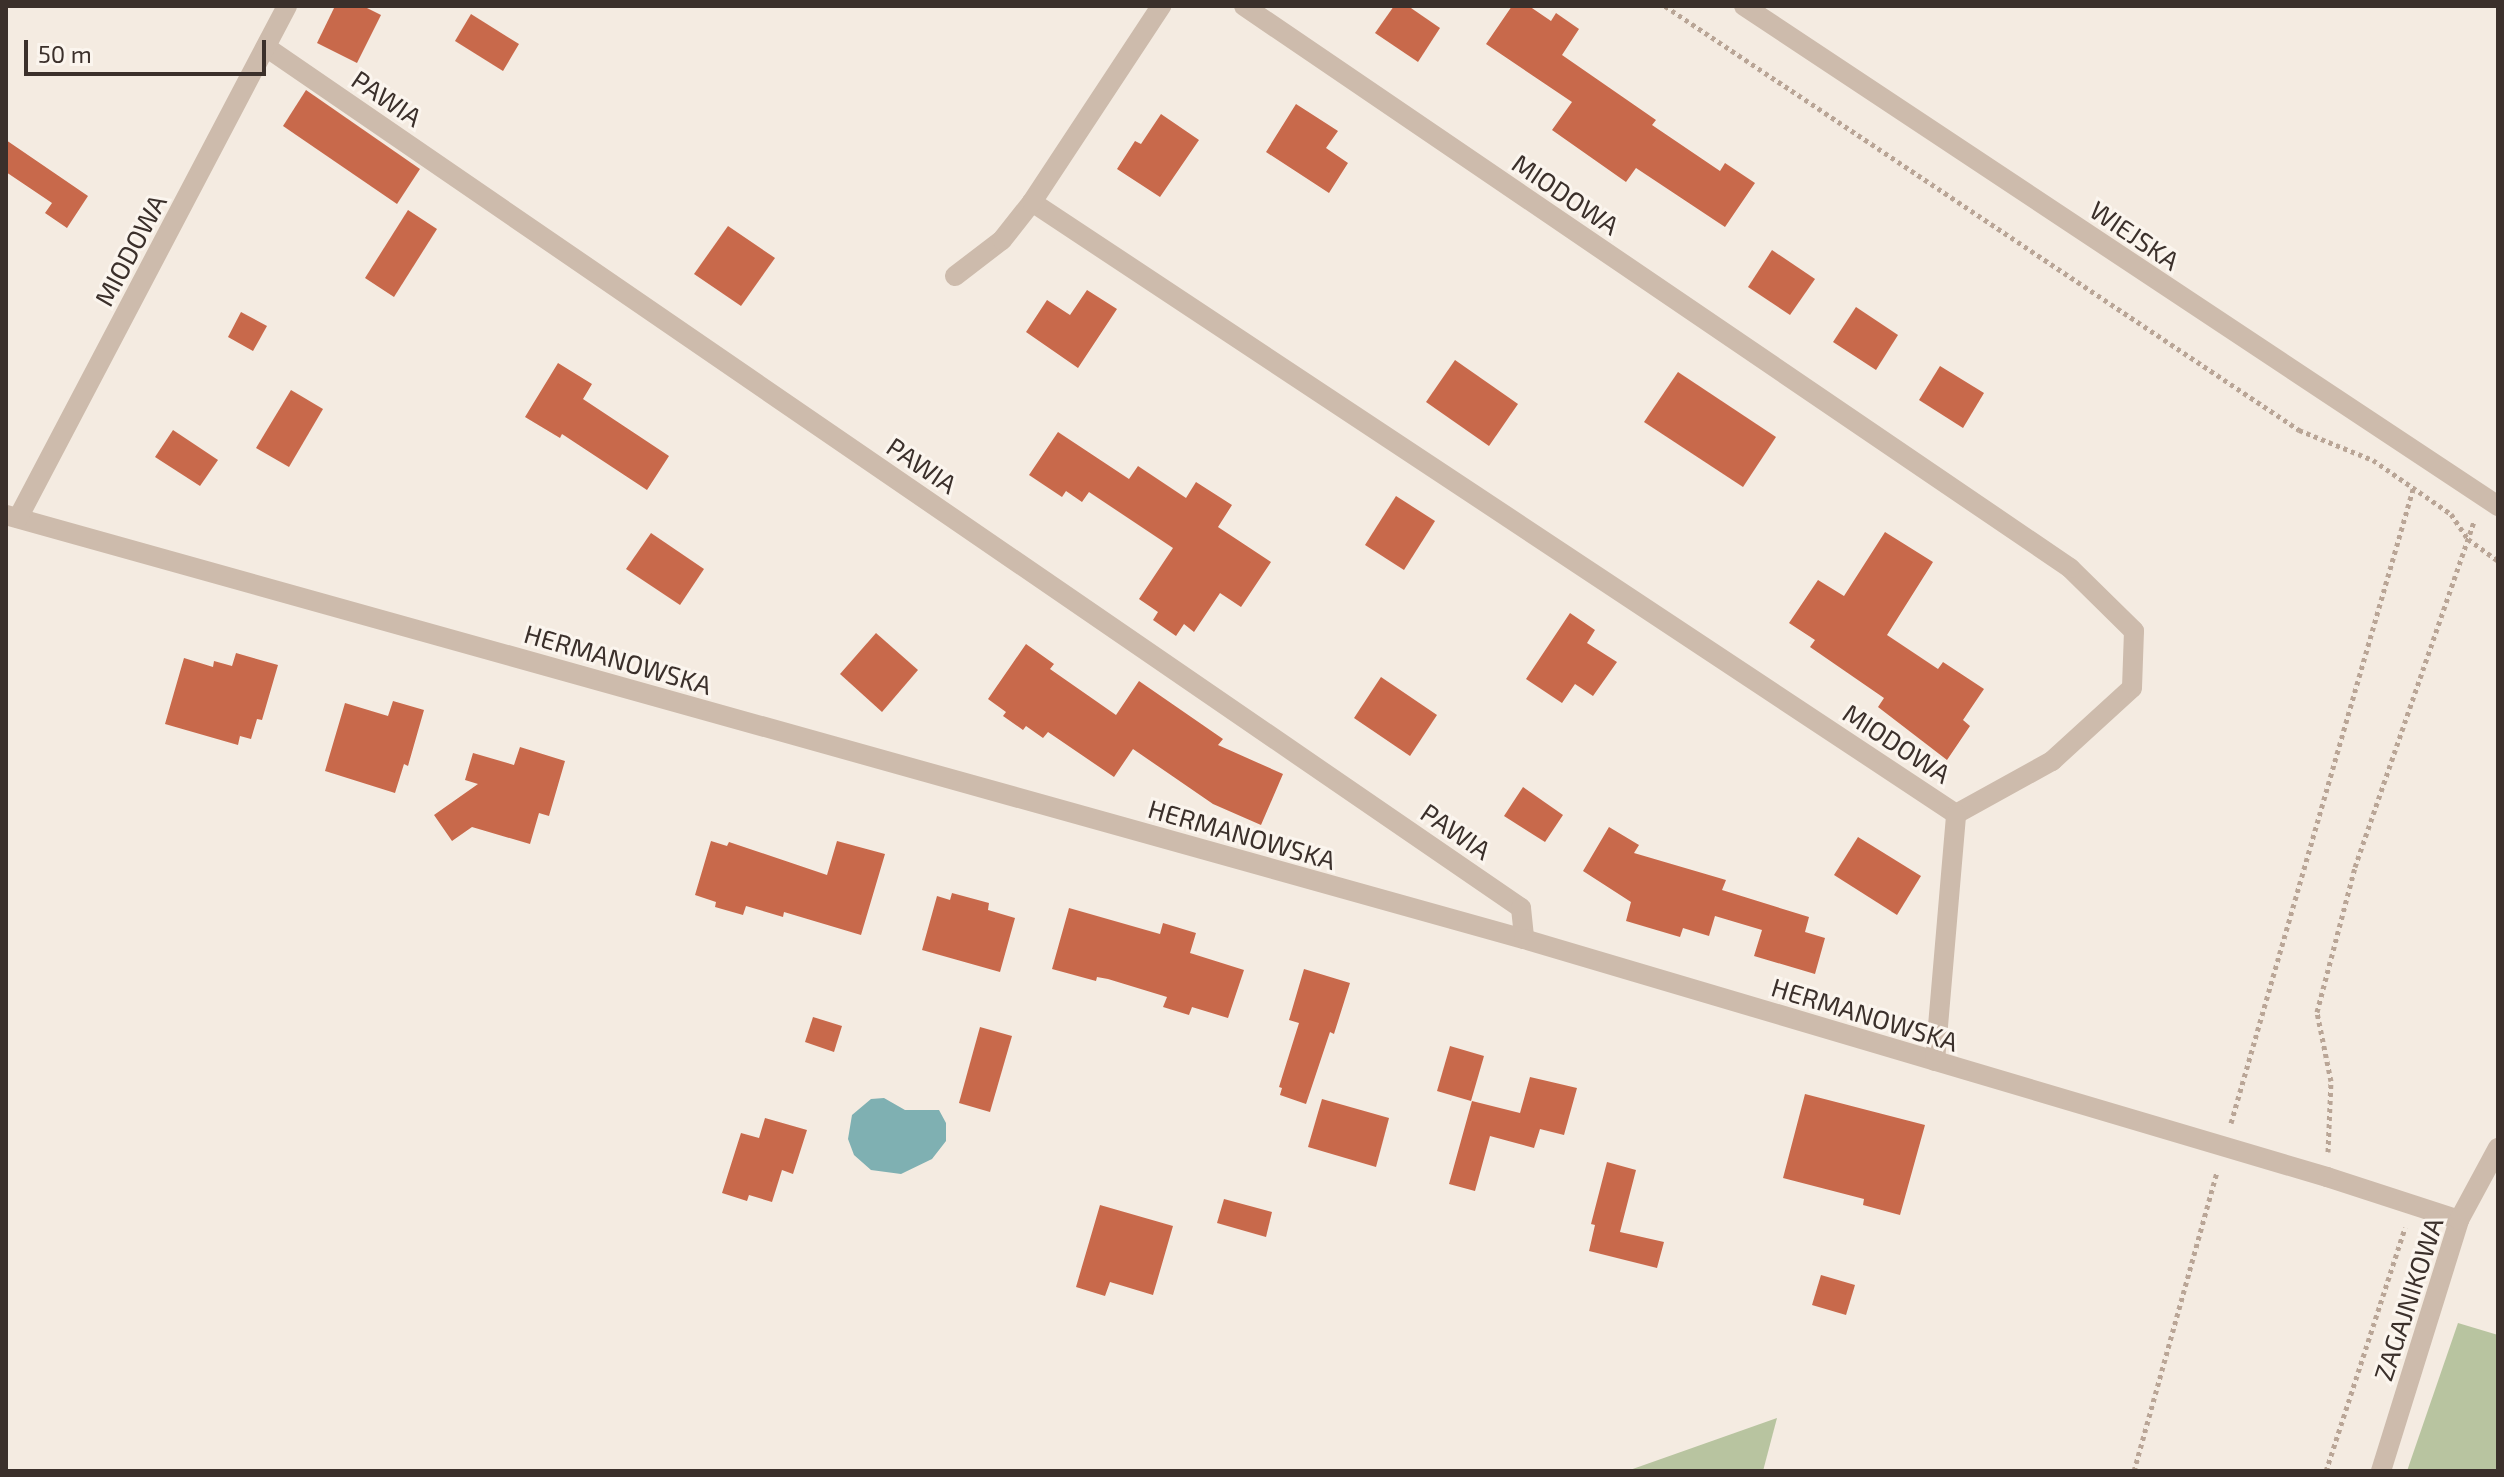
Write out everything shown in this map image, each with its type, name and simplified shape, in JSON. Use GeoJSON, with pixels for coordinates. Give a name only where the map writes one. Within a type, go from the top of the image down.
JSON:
{"type":"FeatureCollection","features":[{"type":"Feature","properties":{"kind":"street","name":"MIODOWA"},"geometry":{"type":"LineString","coordinates":[[12,516],[287,6]]}},
{"type":"Feature","properties":{"kind":"street"},"geometry":{"type":"LineString","coordinates":[[955,276],[1002,240],[1032,202],[1161,6]]}},
{"type":"Feature","properties":{"kind":"street","name":"MIODOWA"},"geometry":{"type":"LineString","coordinates":[[1032,202],[1956,814],[2052,761],[2132,688],[2134,631],[2070,568],[1244,6]]}},
{"type":"Feature","properties":{"kind":"street","name":"WIEJSKA"},"geometry":{"type":"LineString","coordinates":[[1744,6],[2498,506]]}},
{"type":"Feature","properties":{"kind":"street","name":"PAWIA"},"geometry":{"type":"LineString","coordinates":[[266,47],[1521,908],[1524,939]]}},
{"type":"Feature","properties":{"kind":"street","name":"HERMANOWSKA"},"geometry":{"type":"LineString","coordinates":[[12,516],[1524,939],[2327,1177],[2459,1220]]}},
{"type":"Feature","properties":{"kind":"street"},"geometry":{"type":"LineString","coordinates":[[1935,1061],[1956,814]]}},
{"type":"Feature","properties":{"kind":"street","name":"ZAGAJNIKOWA"},"geometry":{"type":"LineString","coordinates":[[2381,1471],[2459,1220],[2498,1148]]}},
{"type":"Feature","properties":{"kind":"path"},"geometry":{"type":"LineString","coordinates":[[1665,6],[2299,430],[2373,460],[2451,514],[2468,539],[2498,561]]}},
{"type":"Feature","properties":{"kind":"path"},"geometry":{"type":"LineString","coordinates":[[2134,1471],[2413,489]]}},
{"type":"Feature","properties":{"kind":"path"},"geometry":{"type":"LineString","coordinates":[[2327,1177],[2331,1081],[2317,1012],[2355,867],[2468,539]]}},
{"type":"Feature","properties":{"kind":"path"},"geometry":{"type":"LineString","coordinates":[[2326,1471],[2412,1205]]}},
{"type":"Feature","properties":{"kind":"green space"},"geometry":{"type":"Polygon","coordinates":[[[2458,1323],[2498,1335],[2498,1471],[2407,1471],[2458,1323]]]}},
{"type":"Feature","properties":{"kind":"green space"},"geometry":{"type":"Polygon","coordinates":[[[1777,1418],[1763,1471],[1627,1471],[1777,1418]]]}},
{"type":"Feature","properties":{"kind":"water"},"geometry":{"type":"Polygon","coordinates":[[[884,1098],[905,1110],[939,1110],[946,1123],[946,1141],[932,1159],[901,1174],[871,1170],[854,1155],[848,1139],[852,1115],[871,1099],[884,1098]]]}},
{"type":"Feature","properties":{"kind":"building"},"geometry":{"type":"Polygon","coordinates":[[[335,6],[363,6],[381,15],[357,63],[317,43],[335,6]]]}},
{"type":"Feature","properties":{"kind":"building"},"geometry":{"type":"Polygon","coordinates":[[[1394,6],[1408,6],[1440,28],[1418,62],[1375,33],[1394,6]]]}},
{"type":"Feature","properties":{"kind":"building"},"geometry":{"type":"Polygon","coordinates":[[[1512,6],[1529,6],[1551,21],[1556,13],[1579,29],[1562,55],[1656,120],[1652,125],[1720,171],[1725,163],[1755,183],[1725,227],[1636,168],[1626,182],[1552,130],[1572,102],[1486,44],[1512,6]]]}},
{"type":"Feature","properties":{"kind":"building"},"geometry":{"type":"Polygon","coordinates":[[[471,14],[519,44],[503,71],[455,41],[471,14]]]}},
{"type":"Feature","properties":{"kind":"building"},"geometry":{"type":"Polygon","coordinates":[[[306,90],[420,169],[397,204],[283,126],[306,90]]]}},
{"type":"Feature","properties":{"kind":"building"},"geometry":{"type":"Polygon","coordinates":[[[1296,104],[1338,131],[1326,148],[1348,163],[1329,193],[1266,152],[1296,104]]]}},
{"type":"Feature","properties":{"kind":"building"},"geometry":{"type":"Polygon","coordinates":[[[1161,114],[1199,140],[1160,197],[1117,169],[1135,141],[1141,144],[1161,114]]]}},
{"type":"Feature","properties":{"kind":"building"},"geometry":{"type":"Polygon","coordinates":[[[6,140],[88,196],[67,228],[45,213],[52,203],[6,172],[6,140]]]}},
{"type":"Feature","properties":{"kind":"building"},"geometry":{"type":"Polygon","coordinates":[[[408,210],[437,229],[394,297],[365,278],[408,210]]]}},
{"type":"Feature","properties":{"kind":"building"},"geometry":{"type":"Polygon","coordinates":[[[728,226],[775,258],[741,306],[694,274],[728,226]]]}},
{"type":"Feature","properties":{"kind":"building"},"geometry":{"type":"Polygon","coordinates":[[[1772,250],[1815,279],[1790,315],[1748,287],[1772,250]]]}},
{"type":"Feature","properties":{"kind":"building"},"geometry":{"type":"Polygon","coordinates":[[[1087,290],[1117,309],[1078,368],[1026,332],[1047,300],[1070,315],[1087,290]]]}},
{"type":"Feature","properties":{"kind":"building"},"geometry":{"type":"Polygon","coordinates":[[[1856,307],[1898,335],[1876,370],[1833,342],[1856,307]]]}},
{"type":"Feature","properties":{"kind":"building"},"geometry":{"type":"Polygon","coordinates":[[[241,312],[267,326],[253,351],[228,337],[241,312]]]}},
{"type":"Feature","properties":{"kind":"building"},"geometry":{"type":"Polygon","coordinates":[[[1455,360],[1518,404],[1489,446],[1426,402],[1455,360]]]}},
{"type":"Feature","properties":{"kind":"building"},"geometry":{"type":"Polygon","coordinates":[[[558,363],[592,384],[583,399],[669,456],[647,490],[562,434],[560,438],[525,417],[558,363]]]}},
{"type":"Feature","properties":{"kind":"building"},"geometry":{"type":"Polygon","coordinates":[[[1940,366],[1984,393],[1963,428],[1919,400],[1940,366]]]}},
{"type":"Feature","properties":{"kind":"building"},"geometry":{"type":"Polygon","coordinates":[[[1678,372],[1776,437],[1743,487],[1644,422],[1678,372]]]}},
{"type":"Feature","properties":{"kind":"building"},"geometry":{"type":"Polygon","coordinates":[[[291,390],[323,409],[289,467],[256,448],[291,390]]]}},
{"type":"Feature","properties":{"kind":"building"},"geometry":{"type":"Polygon","coordinates":[[[173,430],[218,460],[200,486],[155,457],[173,430]]]}},
{"type":"Feature","properties":{"kind":"building"},"geometry":{"type":"Polygon","coordinates":[[[1058,432],[1129,479],[1138,466],[1186,498],[1196,482],[1232,505],[1218,527],[1271,562],[1241,607],[1220,593],[1194,632],[1184,624],[1176,636],[1153,620],[1158,612],[1139,599],[1173,548],[1089,492],[1082,502],[1066,491],[1062,497],[1029,475],[1058,432]]]}},
{"type":"Feature","properties":{"kind":"building"},"geometry":{"type":"Polygon","coordinates":[[[1396,496],[1435,521],[1404,570],[1365,545],[1396,496]]]}},
{"type":"Feature","properties":{"kind":"building"},"geometry":{"type":"Polygon","coordinates":[[[1885,532],[1933,562],[1887,635],[1938,669],[1943,662],[1984,689],[1963,720],[1970,726],[1947,760],[1878,707],[1884,698],[1810,647],[1815,640],[1789,623],[1818,580],[1844,596],[1885,532]]]}},
{"type":"Feature","properties":{"kind":"building"},"geometry":{"type":"Polygon","coordinates":[[[651,533],[704,569],[680,605],[626,569],[651,533]]]}},
{"type":"Feature","properties":{"kind":"building"},"geometry":{"type":"Polygon","coordinates":[[[1570,613],[1595,630],[1587,643],[1617,662],[1593,696],[1575,684],[1562,703],[1526,679],[1570,613]]]}},
{"type":"Feature","properties":{"kind":"building"},"geometry":{"type":"Polygon","coordinates":[[[876,633],[918,670],[882,712],[840,674],[876,633]]]}},
{"type":"Feature","properties":{"kind":"building"},"geometry":{"type":"Polygon","coordinates":[[[1026,644],[1054,664],[1050,669],[1116,715],[1139,681],[1223,739],[1218,745],[1283,774],[1261,825],[1213,804],[1133,749],[1114,777],[1048,732],[1043,738],[1026,726],[1023,730],[1003,716],[1006,712],[988,699],[1026,644]]]}},
{"type":"Feature","properties":{"kind":"building"},"geometry":{"type":"Polygon","coordinates":[[[236,653],[278,665],[262,720],[257,719],[251,739],[240,736],[238,745],[165,724],[184,658],[213,667],[214,661],[232,666],[236,653]]]}},
{"type":"Feature","properties":{"kind":"building"},"geometry":{"type":"Polygon","coordinates":[[[1381,677],[1437,715],[1410,756],[1354,718],[1381,677]]]}},
{"type":"Feature","properties":{"kind":"building"},"geometry":{"type":"Polygon","coordinates":[[[393,701],[424,710],[408,766],[404,764],[395,793],[325,771],[345,703],[388,716],[393,701]]]}},
{"type":"Feature","properties":{"kind":"building"},"geometry":{"type":"Polygon","coordinates":[[[520,747],[565,761],[549,816],[539,813],[530,844],[472,827],[452,841],[434,815],[478,784],[465,780],[473,753],[514,765],[520,747]]]}},
{"type":"Feature","properties":{"kind":"building"},"geometry":{"type":"Polygon","coordinates":[[[1523,787],[1563,815],[1545,842],[1504,816],[1523,787]]]}},
{"type":"Feature","properties":{"kind":"building"},"geometry":{"type":"Polygon","coordinates":[[[1609,827],[1639,845],[1634,853],[1726,880],[1722,890],[1809,917],[1805,932],[1825,938],[1815,974],[1754,956],[1762,930],[1715,916],[1709,936],[1683,928],[1680,937],[1626,921],[1631,902],[1583,871],[1609,827]]]}},
{"type":"Feature","properties":{"kind":"building"},"geometry":{"type":"Polygon","coordinates":[[[1858,837],[1921,876],[1897,915],[1834,875],[1858,837]]]}},
{"type":"Feature","properties":{"kind":"building"},"geometry":{"type":"Polygon","coordinates":[[[711,841],[727,846],[729,842],[827,875],[837,841],[885,854],[861,935],[784,912],[783,917],[746,906],[743,915],[715,907],[716,902],[695,895],[711,841]]]}},
{"type":"Feature","properties":{"kind":"building"},"geometry":{"type":"Polygon","coordinates":[[[952,893],[989,903],[988,910],[1015,918],[1000,972],[922,950],[937,896],[950,900],[952,893]]]}},
{"type":"Feature","properties":{"kind":"building"},"geometry":{"type":"Polygon","coordinates":[[[1069,908],[1160,934],[1163,923],[1196,933],[1190,953],[1244,970],[1228,1018],[1192,1007],[1189,1015],[1163,1007],[1167,997],[1108,979],[1097,977],[1096,981],[1052,969],[1069,908]]]}},
{"type":"Feature","properties":{"kind":"building"},"geometry":{"type":"Polygon","coordinates":[[[1304,969],[1350,983],[1306,1104],[1280,1095],[1282,1088],[1279,1087],[1299,1023],[1289,1020],[1304,969]]]}},
{"type":"Feature","properties":{"kind":"building"},"geometry":{"type":"Polygon","coordinates":[[[813,1017],[842,1026],[834,1052],[805,1042],[813,1017]]]}},
{"type":"Feature","properties":{"kind":"building"},"geometry":{"type":"Polygon","coordinates":[[[980,1027],[1012,1036],[990,1112],[959,1103],[980,1027]]]}},
{"type":"Feature","properties":{"kind":"building"},"geometry":{"type":"Polygon","coordinates":[[[1450,1046],[1484,1056],[1471,1101],[1437,1091],[1450,1046]]]}},
{"type":"Feature","properties":{"kind":"building"},"geometry":{"type":"Polygon","coordinates":[[[1530,1077],[1577,1088],[1564,1135],[1540,1129],[1534,1148],[1490,1136],[1475,1191],[1449,1184],[1472,1101],[1520,1113],[1530,1077]]]}},
{"type":"Feature","properties":{"kind":"building"},"geometry":{"type":"Polygon","coordinates":[[[1805,1094],[1925,1125],[1900,1215],[1863,1205],[1864,1199],[1783,1178],[1805,1094]]]}},
{"type":"Feature","properties":{"kind":"building"},"geometry":{"type":"Polygon","coordinates":[[[1322,1099],[1389,1118],[1376,1167],[1308,1147],[1322,1099]]]}},
{"type":"Feature","properties":{"kind":"building"},"geometry":{"type":"Polygon","coordinates":[[[765,1118],[807,1130],[793,1174],[782,1170],[772,1202],[749,1195],[747,1201],[722,1193],[741,1133],[759,1138],[765,1118]]]}},
{"type":"Feature","properties":{"kind":"building"},"geometry":{"type":"Polygon","coordinates":[[[1607,1162],[1636,1170],[1620,1232],[1664,1242],[1657,1268],[1589,1251],[1595,1225],[1591,1224],[1607,1162]]]}},
{"type":"Feature","properties":{"kind":"building"},"geometry":{"type":"Polygon","coordinates":[[[1224,1199],[1272,1212],[1266,1237],[1217,1223],[1224,1199]]]}},
{"type":"Feature","properties":{"kind":"building"},"geometry":{"type":"Polygon","coordinates":[[[1100,1205],[1173,1226],[1153,1295],[1110,1282],[1105,1296],[1076,1287],[1100,1205]]]}},
{"type":"Feature","properties":{"kind":"building"},"geometry":{"type":"Polygon","coordinates":[[[1821,1275],[1855,1285],[1846,1315],[1812,1305],[1821,1275]]]}}]}
